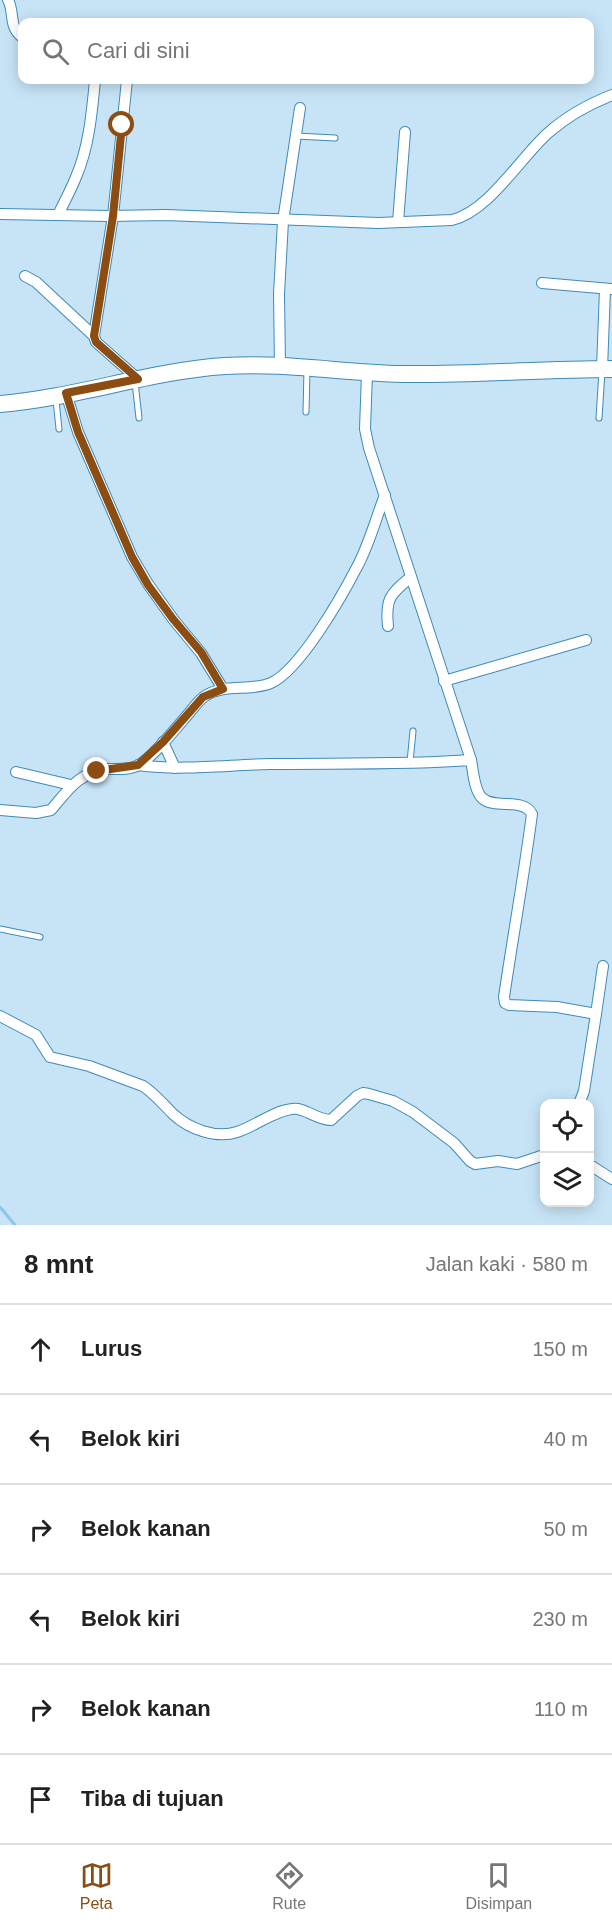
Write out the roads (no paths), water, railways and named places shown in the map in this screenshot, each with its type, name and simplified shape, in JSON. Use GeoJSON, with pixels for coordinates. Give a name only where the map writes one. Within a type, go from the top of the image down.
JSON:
{"type":"FeatureCollection","features":[{"type":"Feature","properties":{"kind":"street"},"geometry":{"type":"LineString","coordinates":[[8,0],[11,7],[10,16],[18,33]]}},
{"type":"Feature","properties":{"kind":"street"},"geometry":{"type":"LineString","coordinates":[[58,215],[77,175],[93,107],[95,84]]}},
{"type":"Feature","properties":{"kind":"street"},"geometry":{"type":"LineString","coordinates":[[127,84],[113,216],[94,336],[96,342],[136,380]]}},
{"type":"Feature","properties":{"kind":"street"},"geometry":{"type":"LineString","coordinates":[[0,214],[166,215],[283,221],[452,220],[463,217],[473,210],[501,184],[548,133],[580,110],[612,95]]}},
{"type":"Feature","properties":{"kind":"street"},"geometry":{"type":"LineString","coordinates":[[279,366],[279,294],[283,221],[300,108]]}},
{"type":"Feature","properties":{"kind":"street"},"geometry":{"type":"LineString","coordinates":[[398,222],[405,132]]}},
{"type":"Feature","properties":{"kind":"street"},"geometry":{"type":"LineString","coordinates":[[25,276],[36,282],[94,336]]}},
{"type":"Feature","properties":{"kind":"street"},"geometry":{"type":"LineString","coordinates":[[0,404],[28,402],[136,380],[226,366],[279,366],[403,374],[607,369],[609,289],[542,284]]}},
{"type":"Feature","properties":{"kind":"street"},"geometry":{"type":"LineString","coordinates":[[367,373],[366,438],[471,760],[479,792],[482,798],[488,801],[525,807],[532,814],[524,881],[511,946],[505,1002],[509,1005],[557,1007],[596,1014]]}},
{"type":"Feature","properties":{"kind":"street"},"geometry":{"type":"LineString","coordinates":[[61,394],[132,557],[148,585],[201,652],[223,689]]}},
{"type":"Feature","properties":{"kind":"street"},"geometry":{"type":"LineString","coordinates":[[138,765],[163,742],[203,697],[223,689],[249,688],[272,682],[295,663],[319,631],[358,565],[385,495]]}},
{"type":"Feature","properties":{"kind":"street"},"geometry":{"type":"LineString","coordinates":[[388,626],[386,611],[388,600],[393,592],[411,577]]}},
{"type":"Feature","properties":{"kind":"street"},"geometry":{"type":"LineString","coordinates":[[444,681],[586,640]]}},
{"type":"Feature","properties":{"kind":"street"},"geometry":{"type":"LineString","coordinates":[[163,742],[175,768]]}},
{"type":"Feature","properties":{"kind":"street"},"geometry":{"type":"LineString","coordinates":[[0,810],[46,812],[51,810],[71,785],[87,774],[138,765],[175,768],[270,764],[410,764],[471,760]]}},
{"type":"Feature","properties":{"kind":"street"},"geometry":{"type":"LineString","coordinates":[[16,772],[71,785]]}},
{"type":"Feature","properties":{"kind":"street"},"geometry":{"type":"LineString","coordinates":[[581,1099],[603,966]]}},
{"type":"Feature","properties":{"kind":"street"},"geometry":{"type":"LineString","coordinates":[[0,1016],[36,1035],[50,1057],[90,1066],[143,1086],[151,1091],[175,1116],[204,1132],[227,1134],[237,1132],[296,1108],[323,1120],[331,1119],[363,1093],[393,1101],[413,1112],[454,1143],[475,1164],[498,1161],[520,1164],[540,1156]]}},
{"type":"Feature","properties":{"kind":"street"},"geometry":{"type":"LineString","coordinates":[[594,1168],[612,1179]]}},
{"type":"Feature","properties":{"kind":"lane"},"geometry":{"type":"LineString","coordinates":[[296,136],[335,138]]}},
{"type":"Feature","properties":{"kind":"lane"},"geometry":{"type":"LineString","coordinates":[[306,412],[307,368]]}},
{"type":"Feature","properties":{"kind":"lane"},"geometry":{"type":"LineString","coordinates":[[599,418],[607,369]]}},
{"type":"Feature","properties":{"kind":"lane"},"geometry":{"type":"LineString","coordinates":[[136,380],[139,418]]}},
{"type":"Feature","properties":{"kind":"lane"},"geometry":{"type":"LineString","coordinates":[[59,429],[61,394]]}},
{"type":"Feature","properties":{"kind":"lane"},"geometry":{"type":"LineString","coordinates":[[410,764],[413,731]]}},
{"type":"Feature","properties":{"kind":"lane"},"geometry":{"type":"LineString","coordinates":[[0,929],[40,937]]}},
{"type":"Feature","properties":{"kind":"waterway"},"geometry":{"type":"LineString","coordinates":[[0,1207],[15,1225]]}}]}
